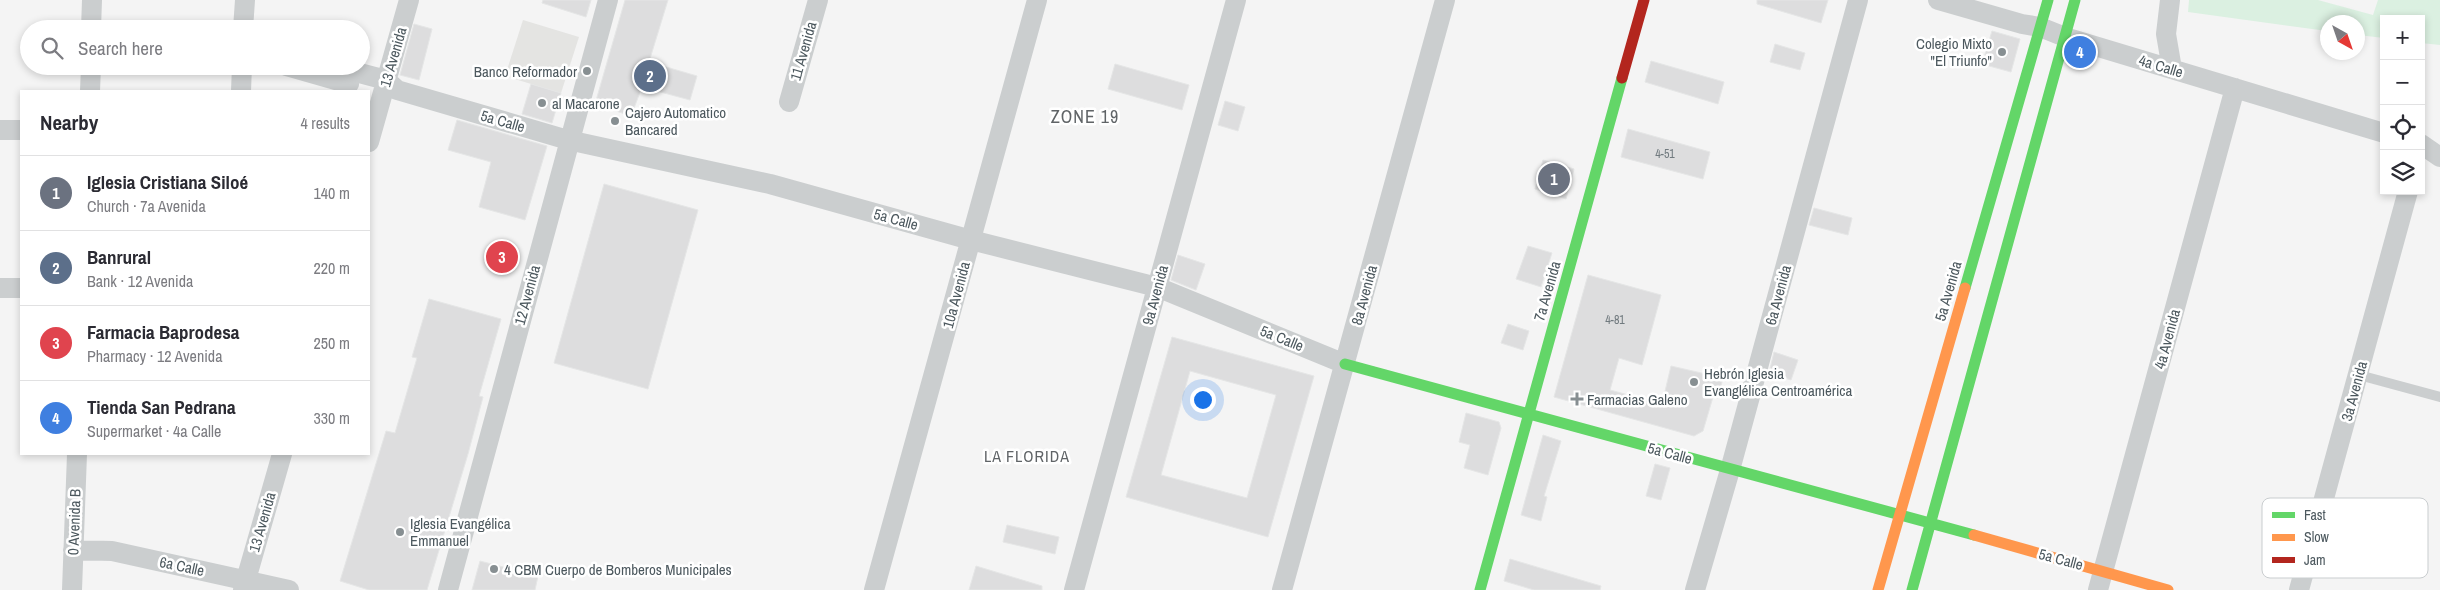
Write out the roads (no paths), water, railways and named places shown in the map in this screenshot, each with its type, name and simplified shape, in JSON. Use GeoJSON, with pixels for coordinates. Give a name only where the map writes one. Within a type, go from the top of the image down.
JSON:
{"type":"FeatureCollection","features":[{"type":"Feature","properties":{"kind":"street"},"geometry":{"type":"LineString","coordinates":[[91,20],[92,0]]}},
{"type":"Feature","properties":{"kind":"street"},"geometry":{"type":"LineString","coordinates":[[244,20],[245,0]]}},
{"type":"Feature","properties":{"kind":"street","name":"13 Avenida"},"geometry":{"type":"LineString","coordinates":[[370,139],[388,88],[409,0]]}},
{"type":"Feature","properties":{"kind":"street","name":"12 Avenida"},"geometry":{"type":"LineString","coordinates":[[448,590],[568,140],[608,0]]}},
{"type":"Feature","properties":{"kind":"street","name":"11 Avenida"},"geometry":{"type":"LineString","coordinates":[[788,102],[818,0]]}},
{"type":"Feature","properties":{"kind":"street","name":"10a Avenida"},"geometry":{"type":"LineString","coordinates":[[874,590],[1037,0]]}},
{"type":"Feature","properties":{"kind":"street","name":"9a Avenida"},"geometry":{"type":"LineString","coordinates":[[1074,590],[1236,0]]}},
{"type":"Feature","properties":{"kind":"street","name":"8a Avenida"},"geometry":{"type":"LineString","coordinates":[[1282,590],[1445,0]]}},
{"type":"Feature","properties":{"kind":"street","name":"7a Avenida"},"geometry":{"type":"LineString","coordinates":[[1480,590],[1644,0]]}},
{"type":"Feature","properties":{"kind":"street","name":"6a Avenida"},"geometry":{"type":"LineString","coordinates":[[1695,590],[1730,470],[1858,0]]}},
{"type":"Feature","properties":{"kind":"street","name":"4a Calle"},"geometry":{"type":"LineString","coordinates":[[1938,0],[2022,24],[2040,27],[2065,37],[2380,132]]}},
{"type":"Feature","properties":{"kind":"street","name":"5a Avenida"},"geometry":{"type":"LineString","coordinates":[[1878,590],[1898,515],[2048,0]]}},
{"type":"Feature","properties":{"kind":"street"},"geometry":{"type":"LineString","coordinates":[[1912,590],[2075,0]]}},
{"type":"Feature","properties":{"kind":"street"},"geometry":{"type":"LineString","coordinates":[[2170,0],[2166,34],[2172,69]]}},
{"type":"Feature","properties":{"kind":"street"},"geometry":{"type":"LineString","coordinates":[[90,90],[91,75]]}},
{"type":"Feature","properties":{"kind":"street","name":"5a Calle"},"geometry":{"type":"LineString","coordinates":[[328,75],[388,88],[568,140],[770,184],[971,240],[1157,287],[1345,364],[1931,524],[2101,580],[2168,590]]}},
{"type":"Feature","properties":{"kind":"street","name":"5a Calle"},"geometry":{"type":"LineString","coordinates":[[356,75],[388,88]]}},
{"type":"Feature","properties":{"kind":"street","name":"4a Avenida"},"geometry":{"type":"LineString","coordinates":[[2101,580],[2235,88]]}},
{"type":"Feature","properties":{"kind":"street"},"geometry":{"type":"LineString","coordinates":[[0,130],[20,130]]}},
{"type":"Feature","properties":{"kind":"street"},"geometry":{"type":"LineString","coordinates":[[2425,147],[2440,157]]}},
{"type":"Feature","properties":{"kind":"street","name":"3a Avenida"},"geometry":{"type":"LineString","coordinates":[[2325,498],[2407,195]]}},
{"type":"Feature","properties":{"kind":"street"},"geometry":{"type":"LineString","coordinates":[[0,288],[20,288]]}},
{"type":"Feature","properties":{"kind":"street","name":"0 Avenida B"},"geometry":{"type":"LineString","coordinates":[[72,590],[77,455]]}},
{"type":"Feature","properties":{"kind":"street","name":"13 Avenida"},"geometry":{"type":"LineString","coordinates":[[245,585],[282,455]]}},
{"type":"Feature","properties":{"kind":"street","name":"6a Calle"},"geometry":{"type":"LineString","coordinates":[[73,550],[112,551],[245,585],[289,590]]}},
{"type":"Feature","properties":{"kind":"lane"},"geometry":{"type":"LineString","coordinates":[[2359,375],[2440,396]]}},
{"type":"Feature","properties":{"kind":"place","name":"Colegio Mixto \"El Triunfo\""},"geometry":{"type":"Point","coordinates":[2002,52]}},
{"type":"Feature","properties":{"kind":"place","name":"Tienda San Pedrana"},"geometry":{"type":"Point","coordinates":[2080,52]}},
{"type":"Feature","properties":{"kind":"place","name":"Banco Reformador"},"geometry":{"type":"Point","coordinates":[587,71]}},
{"type":"Feature","properties":{"kind":"place","name":"Banrural"},"geometry":{"type":"Point","coordinates":[650,76]}},
{"type":"Feature","properties":{"kind":"place","name":"al Macarone"},"geometry":{"type":"Point","coordinates":[542,103]}},
{"type":"Feature","properties":{"kind":"place","name":"Cajero Automatico Bancared"},"geometry":{"type":"Point","coordinates":[615,121]}},
{"type":"Feature","properties":{"kind":"place","name":"Iglesia Cristiana Siloé"},"geometry":{"type":"Point","coordinates":[1554,179]}},
{"type":"Feature","properties":{"kind":"place","name":"Farmacia Baprodesa"},"geometry":{"type":"Point","coordinates":[502,257]}},
{"type":"Feature","properties":{"kind":"place","name":"Hebrón Iglesia Evanglélica Centroamérica"},"geometry":{"type":"Point","coordinates":[1694,382]}},
{"type":"Feature","properties":{"kind":"place","name":"Farmacias Galeno"},"geometry":{"type":"Point","coordinates":[1577,399]}},
{"type":"Feature","properties":{"kind":"place","name":"Iglesia Evangélica Emmanuel"},"geometry":{"type":"Point","coordinates":[400,532]}},
{"type":"Feature","properties":{"kind":"place","name":"4 CBM Cuerpo de Bomberos Municipales"},"geometry":{"type":"Point","coordinates":[494,569]}},
{"type":"Feature","properties":{"kind":"district","name":"ZONE 19"},"geometry":{"type":"Point","coordinates":[1085,116]}},
{"type":"Feature","properties":{"kind":"district","name":"LA FLORIDA"},"geometry":{"type":"Point","coordinates":[1027,456]}}]}
